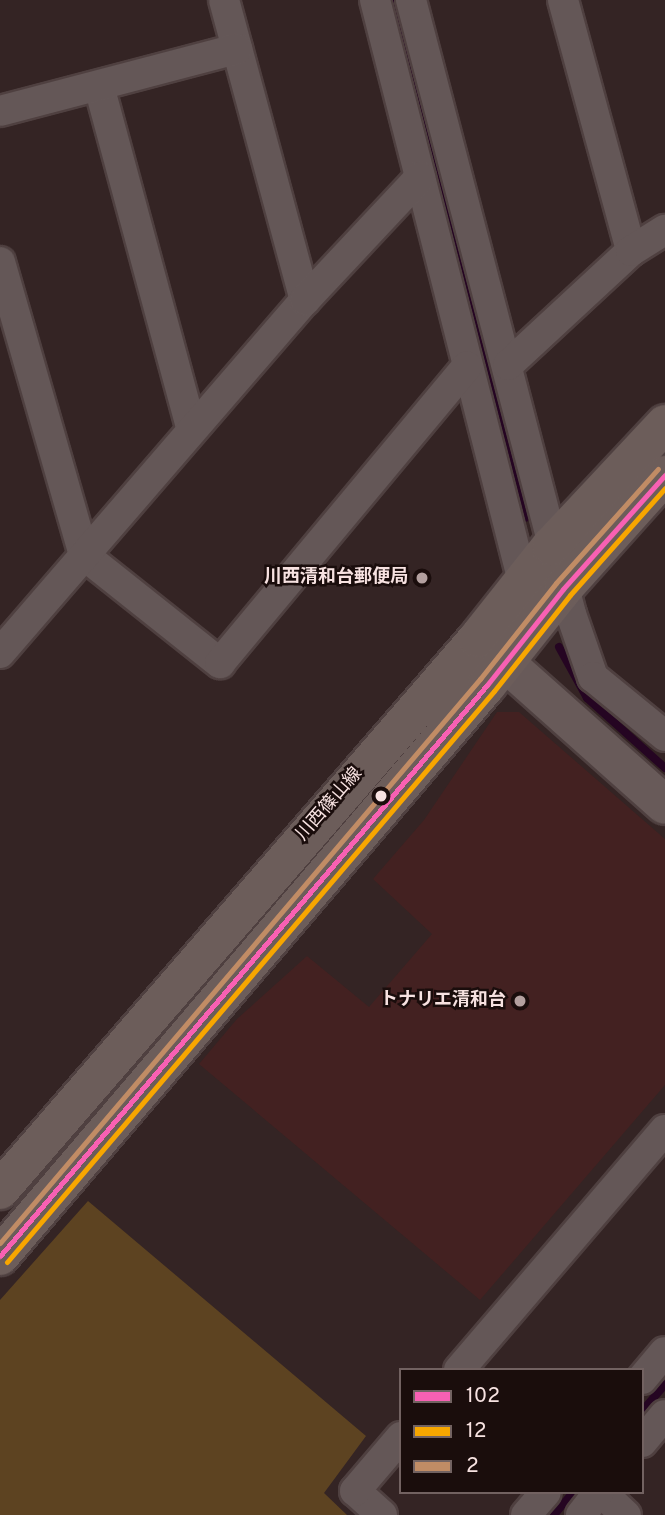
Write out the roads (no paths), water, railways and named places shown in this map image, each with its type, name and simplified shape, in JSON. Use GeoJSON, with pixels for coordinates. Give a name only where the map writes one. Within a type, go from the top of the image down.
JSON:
{"type":"FeatureCollection","features":[{"type":"Feature","properties":{"kind":"main road","name":"川西篠山線"},"geometry":{"type":"LineString","coordinates":[[0,1256],[491,650],[523,582],[551,546],[665,424]]}},
{"type":"Feature","properties":{"kind":"main road","name":"川西篠山線"},"geometry":{"type":"LineString","coordinates":[[0,1189],[491,650],[534,625],[665,474]]}},
{"type":"Feature","properties":{"kind":"street"},"geometry":{"type":"LineString","coordinates":[[223,0],[305,300]]}},
{"type":"Feature","properties":{"kind":"street"},"geometry":{"type":"LineString","coordinates":[[375,0],[534,625]]}},
{"type":"Feature","properties":{"kind":"street"},"geometry":{"type":"LineString","coordinates":[[411,0],[508,365],[551,546],[593,677],[665,736]]}},
{"type":"Feature","properties":{"kind":"street"},"geometry":{"type":"LineString","coordinates":[[564,0],[631,251]]}},
{"type":"Feature","properties":{"kind":"street"},"geometry":{"type":"LineString","coordinates":[[0,111],[237,49]]}},
{"type":"Feature","properties":{"kind":"street"},"geometry":{"type":"LineString","coordinates":[[99,86],[192,430]]}},
{"type":"Feature","properties":{"kind":"street"},"geometry":{"type":"LineString","coordinates":[[0,653],[305,300],[420,177]]}},
{"type":"Feature","properties":{"kind":"street"},"geometry":{"type":"LineString","coordinates":[[508,365],[631,251],[665,230]]}},
{"type":"Feature","properties":{"kind":"street"},"geometry":{"type":"LineString","coordinates":[[0,262],[84,555],[220,663],[467,367]]}},
{"type":"Feature","properties":{"kind":"street"},"geometry":{"type":"LineString","coordinates":[[491,650],[665,805]]}},
{"type":"Feature","properties":{"kind":"street"},"geometry":{"type":"LineString","coordinates":[[461,1368],[665,1130]]}},
{"type":"Feature","properties":{"kind":"street"},"geometry":{"type":"LineString","coordinates":[[644,1377],[665,1352]]}},
{"type":"Feature","properties":{"kind":"street"},"geometry":{"type":"LineString","coordinates":[[644,1440],[665,1415]]}},
{"type":"Feature","properties":{"kind":"street"},"geometry":{"type":"LineString","coordinates":[[382,1515],[355,1491],[399,1439]]}},
{"type":"Feature","properties":{"kind":"street"},"geometry":{"type":"LineString","coordinates":[[526,1515],[544,1494]]}},
{"type":"Feature","properties":{"kind":"street"},"geometry":{"type":"LineString","coordinates":[[581,1515],[598,1494]]}},
{"type":"Feature","properties":{"kind":"street"},"geometry":{"type":"LineString","coordinates":[[602,1494],[626,1515]]}},
{"type":"Feature","properties":{"kind":"waterway"},"geometry":{"type":"LineString","coordinates":[[391,0],[525,518]]}},
{"type":"Feature","properties":{"kind":"waterway"},"geometry":{"type":"LineString","coordinates":[[559,647],[587,698],[665,768]]}},
{"type":"Feature","properties":{"kind":"waterway"},"geometry":{"type":"LineString","coordinates":[[644,1409],[665,1385]]}},
{"type":"Feature","properties":{"kind":"waterway"},"geometry":{"type":"LineString","coordinates":[[554,1515],[571,1494]]}},
{"type":"Feature","properties":{"kind":"place","name":"川西清和台郵便局"},"geometry":{"type":"Point","coordinates":[422,578]}},
{"type":"Feature","properties":{"kind":"place","name":"トナリエ清和台"},"geometry":{"type":"Point","coordinates":[520,1001]}}]}
